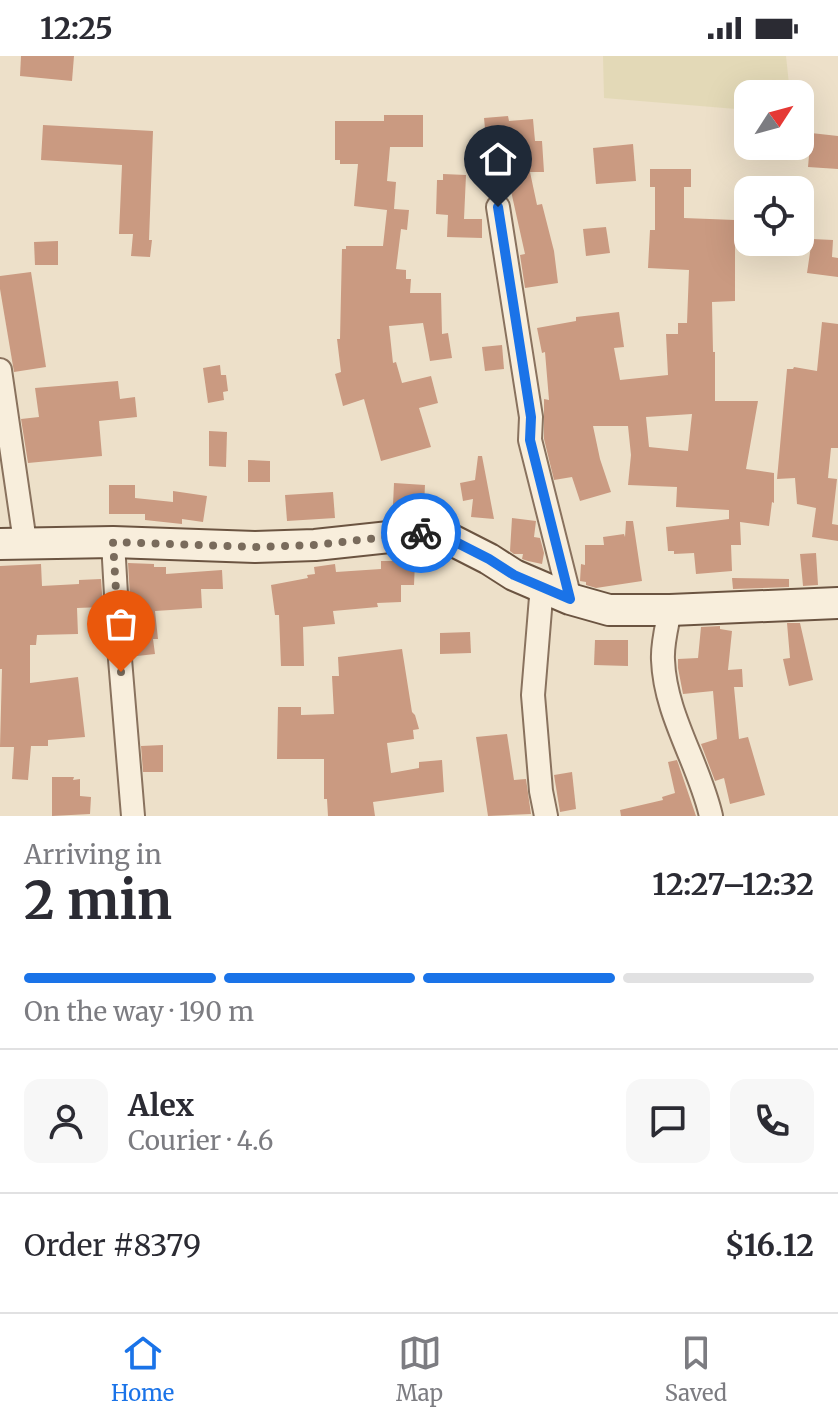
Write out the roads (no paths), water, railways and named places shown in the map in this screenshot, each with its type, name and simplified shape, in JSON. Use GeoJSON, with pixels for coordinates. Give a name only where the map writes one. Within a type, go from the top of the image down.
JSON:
{"type":"FeatureCollection","features":[{"type":"Feature","properties":{"kind":"street"},"geometry":{"type":"LineString","coordinates":[[498,207],[531,417],[530,440],[570,599]]}},
{"type":"Feature","properties":{"kind":"street"},"geometry":{"type":"LineString","coordinates":[[0,370],[13,543],[113,542],[255,547],[315,545],[436,532],[514,575],[570,599],[609,610],[838,603]]}},
{"type":"Feature","properties":{"kind":"street"},"geometry":{"type":"LineString","coordinates":[[113,542],[133,816]]}},
{"type":"Feature","properties":{"kind":"street"},"geometry":{"type":"LineString","coordinates":[[542,585],[533,695],[546,816]]}},
{"type":"Feature","properties":{"kind":"street"},"geometry":{"type":"LineString","coordinates":[[670,610],[662,658],[667,690],[681,735],[707,796],[711,816]]}}]}
